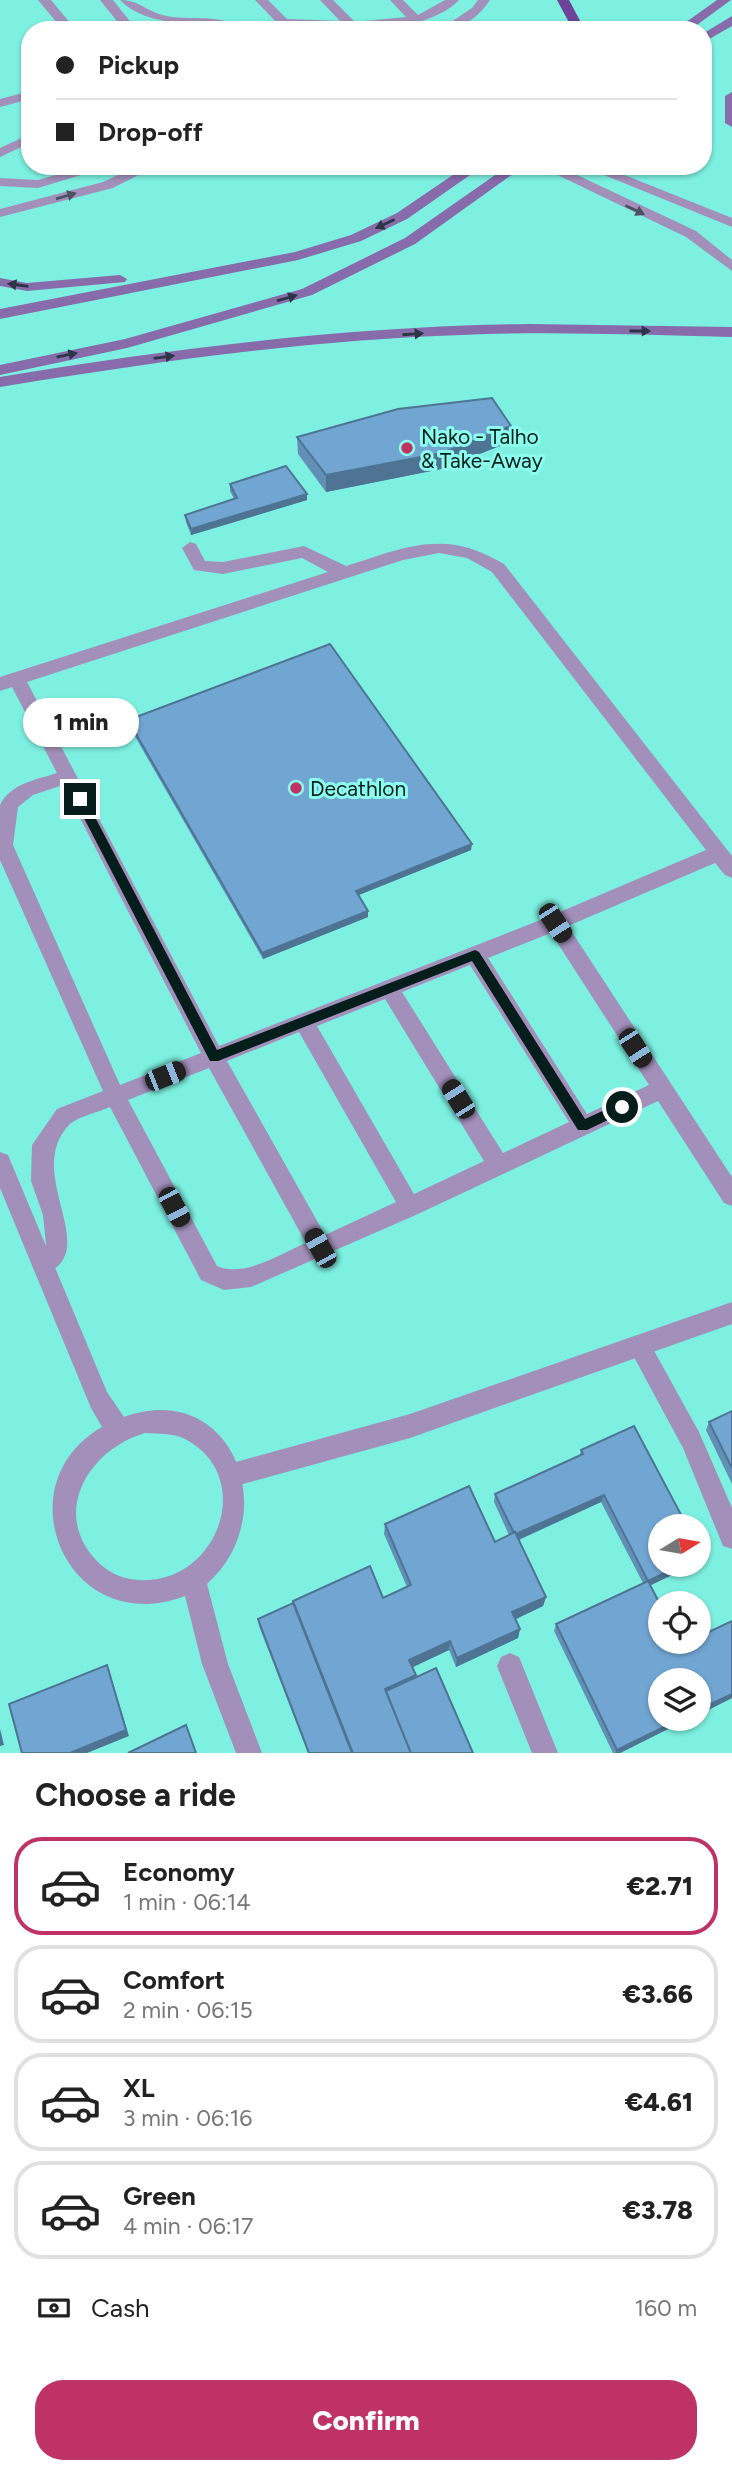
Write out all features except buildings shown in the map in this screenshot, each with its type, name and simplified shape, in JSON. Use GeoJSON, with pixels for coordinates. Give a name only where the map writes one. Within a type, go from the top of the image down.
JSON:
{"type":"FeatureCollection","features":[{"type":"Feature","properties":{"kind":"highway"},"geometry":{"type":"LineString","coordinates":[[564,0],[576,21]]}},
{"type":"Feature","properties":{"kind":"main road"},"geometry":{"type":"LineString","coordinates":[[694,21],[725,0]]}},
{"type":"Feature","properties":{"kind":"main road"},"geometry":{"type":"LineString","coordinates":[[712,33],[732,20]]}},
{"type":"Feature","properties":{"kind":"main road"},"geometry":{"type":"LineString","coordinates":[[732,96],[732,123]]}},
{"type":"Feature","properties":{"kind":"main road"},"geometry":{"type":"LineString","coordinates":[[0,314],[298,256],[356,238],[402,216],[462,175]]}},
{"type":"Feature","properties":{"kind":"main road"},"geometry":{"type":"LineString","coordinates":[[0,370],[127,342],[307,292],[410,241],[504,175]]}},
{"type":"Feature","properties":{"kind":"main road"},"geometry":{"type":"LineString","coordinates":[[0,282],[27,287],[114,280],[189,269],[206,276]]}},
{"type":"Feature","properties":{"kind":"main road"},"geometry":{"type":"LineString","coordinates":[[0,382],[96,366],[268,344],[450,331],[732,332]]}},
{"type":"Feature","properties":{"kind":"street"},"geometry":{"type":"LineString","coordinates":[[44,0],[62,21]]}},
{"type":"Feature","properties":{"kind":"street"},"geometry":{"type":"LineString","coordinates":[[106,0],[124,21]]}},
{"type":"Feature","properties":{"kind":"street"},"geometry":{"type":"LineString","coordinates":[[126,0],[154,18],[187,21]]}},
{"type":"Feature","properties":{"kind":"street"},"geometry":{"type":"LineString","coordinates":[[261,0],[282,21]]}},
{"type":"Feature","properties":{"kind":"street"},"geometry":{"type":"LineString","coordinates":[[326,0],[346,21]]}},
{"type":"Feature","properties":{"kind":"street"},"geometry":{"type":"LineString","coordinates":[[396,0],[416,20]]}},
{"type":"Feature","properties":{"kind":"street"},"geometry":{"type":"LineString","coordinates":[[399,21],[416,20],[431,15],[453,0]]}},
{"type":"Feature","properties":{"kind":"street"},"geometry":{"type":"LineString","coordinates":[[460,21],[476,12],[484,0]]}},
{"type":"Feature","properties":{"kind":"street"},"geometry":{"type":"LineString","coordinates":[[0,103],[21,97]]}},
{"type":"Feature","properties":{"kind":"street"},"geometry":{"type":"LineString","coordinates":[[0,142],[21,138]]}},
{"type":"Feature","properties":{"kind":"street"},"geometry":{"type":"LineString","coordinates":[[0,153],[21,141]]}},
{"type":"Feature","properties":{"kind":"street"},"geometry":{"type":"LineString","coordinates":[[0,182],[38,184],[71,175]]}},
{"type":"Feature","properties":{"kind":"street"},"geometry":{"type":"LineString","coordinates":[[0,213],[108,185],[130,175]]}},
{"type":"Feature","properties":{"kind":"street"},"geometry":{"type":"LineString","coordinates":[[565,175],[691,234],[732,267]]}},
{"type":"Feature","properties":{"kind":"street"},"geometry":{"type":"LineString","coordinates":[[612,175],[732,223]]}},
{"type":"Feature","properties":{"kind":"street"},"geometry":{"type":"LineString","coordinates":[[320,1248],[214,1057],[68,776],[8,681],[425,548],[450,546],[475,553],[498,568],[732,870]]}},
{"type":"Feature","properties":{"kind":"street"},"geometry":{"type":"LineString","coordinates":[[68,776],[16,794],[7,803],[2,817],[3,845],[115,1096],[209,1273],[224,1280],[243,1280],[410,1207],[662,1089]]}},
{"type":"Feature","properties":{"kind":"street"},"geometry":{"type":"LineString","coordinates":[[43,1265],[57,1247],[54,1215],[42,1181],[43,1145],[64,1116],[555,923],[719,853]]}},
{"type":"Feature","properties":{"kind":"street"},"geometry":{"type":"LineString","coordinates":[[555,923],[732,1196]]}},
{"type":"Feature","properties":{"kind":"street"},"geometry":{"type":"LineString","coordinates":[[475,955],[583,1126]]}},
{"type":"Feature","properties":{"kind":"street"},"geometry":{"type":"LineString","coordinates":[[390,988],[499,1166]]}},
{"type":"Feature","properties":{"kind":"street"},"geometry":{"type":"LineString","coordinates":[[304,1022],[410,1207]]}},
{"type":"Feature","properties":{"kind":"street"},"geometry":{"type":"LineString","coordinates":[[0,1161],[99,1400],[118,1430]]}},
{"type":"Feature","properties":{"kind":"street"},"geometry":{"type":"LineString","coordinates":[[232,1475],[410,1426],[732,1313]]}},
{"type":"Feature","properties":{"kind":"street"},"geometry":{"type":"LineString","coordinates":[[639,1346],[691,1440],[732,1537]]}},
{"type":"Feature","properties":{"kind":"street"},"geometry":{"type":"LineString","coordinates":[[145,1422],[173,1423],[198,1433],[218,1450],[232,1475],[235,1513],[222,1550],[193,1579],[166,1591],[137,1594],[110,1587],[88,1571],[72,1549],[65,1522],[66,1494],[77,1467],[95,1446],[118,1430],[145,1422]]}},
{"type":"Feature","properties":{"kind":"street"},"geometry":{"type":"LineString","coordinates":[[193,1579],[215,1664],[249,1753]]}},
{"type":"Feature","properties":{"kind":"street"},"geometry":{"type":"LineString","coordinates":[[510,1666],[545,1753]]}},
{"type":"Feature","properties":{"kind":"lane"},"geometry":{"type":"LineString","coordinates":[[190,548],[200,566],[223,568],[304,552],[345,573]]}},
{"type":"Feature","properties":{"kind":"place","name":"Nako - Talho & Take-Away"},"geometry":{"type":"Point","coordinates":[407,448]}},
{"type":"Feature","properties":{"kind":"place","name":"Decathlon"},"geometry":{"type":"Point","coordinates":[296,788]}},
{"type":"Feature","properties":{"kind":"route"},"geometry":{"type":"LineString","coordinates":[[80,799],[214,1057],[475,955],[583,1126],[622,1107]]}}]}
